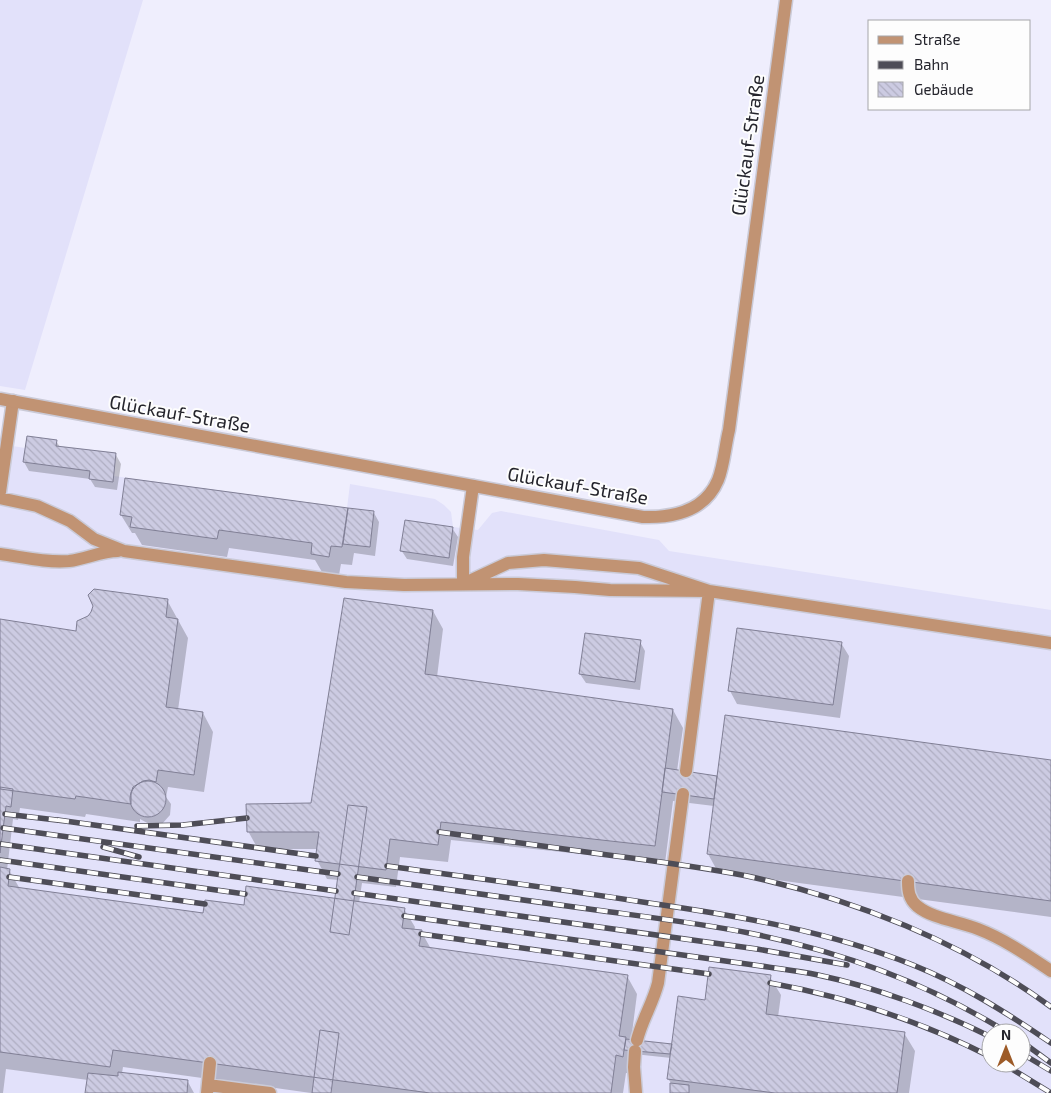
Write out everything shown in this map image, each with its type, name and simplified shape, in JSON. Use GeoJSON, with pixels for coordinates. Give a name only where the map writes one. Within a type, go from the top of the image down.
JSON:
{"type":"FeatureCollection","features":[{"type":"Feature","properties":{"kind":"street","name":"Glückauf-Straße"},"geometry":{"type":"LineString","coordinates":[[0,399],[643,517],[666,517],[687,511],[706,498],[718,480],[728,430],[786,0]]}},
{"type":"Feature","properties":{"kind":"street"},"geometry":{"type":"LineString","coordinates":[[0,492],[13,401]]}},
{"type":"Feature","properties":{"kind":"street"},"geometry":{"type":"LineString","coordinates":[[463,584],[463,557],[473,486]]}},
{"type":"Feature","properties":{"kind":"street"},"geometry":{"type":"LineString","coordinates":[[0,498],[37,506],[70,521],[94,538],[124,551]]}},
{"type":"Feature","properties":{"kind":"street"},"geometry":{"type":"LineString","coordinates":[[0,554],[60,561],[80,559],[103,552],[124,551],[346,582],[404,585],[518,584],[645,591],[709,591],[1051,644]]}},
{"type":"Feature","properties":{"kind":"street"},"geometry":{"type":"LineString","coordinates":[[463,584],[508,563],[544,560],[638,568],[709,591]]}},
{"type":"Feature","properties":{"kind":"street"},"geometry":{"type":"LineString","coordinates":[[686,771],[709,591]]}},
{"type":"Feature","properties":{"kind":"street"},"geometry":{"type":"LineString","coordinates":[[636,1093],[634,1067],[636,1046],[640,1029],[654,1000],[658,983],[683,794]]}},
{"type":"Feature","properties":{"kind":"street"},"geometry":{"type":"LineString","coordinates":[[908,881],[909,896],[915,905],[926,912],[998,937],[1051,971]]}},
{"type":"Feature","properties":{"kind":"street"},"geometry":{"type":"LineString","coordinates":[[210,1063],[207,1089],[270,1093]]}},
{"type":"Feature","properties":{"kind":"shaded area"},"geometry":{"type":"Polygon","coordinates":[[[0,0],[143,0],[25,390],[0,386],[0,0]]]}},
{"type":"Feature","properties":{"kind":"shaded area"},"geometry":{"type":"Polygon","coordinates":[[[27,436],[57,440],[57,446],[116,453],[114,476],[347,508],[350,484],[435,499],[451,512],[453,527],[478,530],[492,513],[501,511],[659,540],[669,551],[1051,610],[1051,1093],[0,1093],[0,444],[25,448],[27,436]]]}},
{"type":"Feature","properties":{"kind":"building"},"geometry":{"type":"Polygon","coordinates":[[[27,436],[57,440],[56,446],[116,453],[113,482],[89,479],[90,471],[23,462],[27,436]]]}},
{"type":"Feature","properties":{"kind":"building"},"geometry":{"type":"Polygon","coordinates":[[[125,478],[348,508],[342,547],[331,546],[329,557],[311,554],[312,543],[219,530],[217,539],[130,527],[132,517],[120,515],[125,478]]]}},
{"type":"Feature","properties":{"kind":"building"},"geometry":{"type":"Polygon","coordinates":[[[348,508],[374,511],[370,547],[343,544],[348,508]]]}},
{"type":"Feature","properties":{"kind":"building"},"geometry":{"type":"Polygon","coordinates":[[[405,520],[453,527],[449,558],[400,551],[405,520]]]}},
{"type":"Feature","properties":{"kind":"building"},"geometry":{"type":"Polygon","coordinates":[[[94,589],[168,599],[166,617],[178,619],[166,707],[203,712],[194,775],[158,770],[156,782],[143,781],[133,787],[131,804],[76,796],[75,799],[0,789],[0,619],[76,631],[77,621],[88,616],[91,612],[93,606],[88,595],[94,589]]]}},
{"type":"Feature","properties":{"kind":"building"},"geometry":{"type":"Polygon","coordinates":[[[344,598],[433,610],[425,674],[673,709],[655,846],[441,822],[438,845],[390,839],[386,870],[315,861],[319,832],[247,832],[246,804],[311,803],[344,598]]]}},
{"type":"Feature","properties":{"kind":"building"},"geometry":{"type":"Polygon","coordinates":[[[737,628],[842,642],[833,705],[728,691],[737,628]]]}},
{"type":"Feature","properties":{"kind":"building"},"geometry":{"type":"Polygon","coordinates":[[[585,633],[641,640],[635,682],[579,674],[585,633]]]}},
{"type":"Feature","properties":{"kind":"building"},"geometry":{"type":"Polygon","coordinates":[[[725,715],[1051,760],[1051,901],[707,854],[725,715]]]}},
{"type":"Feature","properties":{"kind":"building"},"geometry":{"type":"Polygon","coordinates":[[[665,768],[717,776],[714,799],[662,792],[665,768]]]}},
{"type":"Feature","properties":{"kind":"building"},"geometry":{"type":"Polygon","coordinates":[[[148,781],[155,782],[161,786],[165,792],[165,806],[161,812],[155,816],[148,817],[141,816],[135,812],[131,806],[130,799],[131,792],[135,786],[141,782],[148,781]]]}},
{"type":"Feature","properties":{"kind":"building"},"geometry":{"type":"Polygon","coordinates":[[[0,787],[13,789],[11,807],[6,806],[0,853],[0,787]]]}},
{"type":"Feature","properties":{"kind":"building"},"geometry":{"type":"Polygon","coordinates":[[[348,805],[367,807],[349,935],[330,932],[348,805]]]}},
{"type":"Feature","properties":{"kind":"building"},"geometry":{"type":"Polygon","coordinates":[[[0,867],[10,869],[8,886],[203,913],[205,900],[244,905],[246,886],[405,908],[402,928],[422,930],[419,946],[628,975],[619,1036],[626,1037],[623,1057],[616,1055],[611,1093],[430,1093],[113,1050],[110,1067],[0,1052],[0,867]]]}},
{"type":"Feature","properties":{"kind":"building"},"geometry":{"type":"Polygon","coordinates":[[[709,967],[771,975],[766,1014],[905,1032],[897,1093],[775,1093],[667,1079],[678,996],[705,1000],[709,967]]]}},
{"type":"Feature","properties":{"kind":"building"},"geometry":{"type":"Polygon","coordinates":[[[320,1030],[339,1033],[331,1093],[312,1093],[320,1030]]]}},
{"type":"Feature","properties":{"kind":"building"},"geometry":{"type":"Polygon","coordinates":[[[626,1039],[672,1044],[670,1054],[624,1050],[626,1039]]]}},
{"type":"Feature","properties":{"kind":"building"},"geometry":{"type":"Polygon","coordinates":[[[118,1072],[188,1080],[187,1093],[85,1093],[88,1073],[118,1076],[118,1072]]]}},
{"type":"Feature","properties":{"kind":"building"},"geometry":{"type":"Polygon","coordinates":[[[670,1083],[689,1085],[689,1093],[670,1093],[670,1083]]]}},
{"type":"Feature","properties":{"kind":"railway"},"geometry":{"type":"LineString","coordinates":[[5,814],[65,821]]}},
{"type":"Feature","properties":{"kind":"railway"},"geometry":{"type":"LineString","coordinates":[[137,826],[183,825],[247,818]]}},
{"type":"Feature","properties":{"kind":"railway"},"geometry":{"type":"LineString","coordinates":[[58,820],[316,856]]}},
{"type":"Feature","properties":{"kind":"railway"},"geometry":{"type":"LineString","coordinates":[[3,828],[338,874]]}},
{"type":"Feature","properties":{"kind":"railway"},"geometry":{"type":"LineString","coordinates":[[439,832],[695,867],[747,876],[827,897],[867,910],[944,943],[981,962],[1051,1007]]}},
{"type":"Feature","properties":{"kind":"railway"},"geometry":{"type":"LineString","coordinates":[[1,844],[336,891]]}},
{"type":"Feature","properties":{"kind":"railway"},"geometry":{"type":"LineString","coordinates":[[103,847],[139,857]]}},
{"type":"Feature","properties":{"kind":"railway"},"geometry":{"type":"LineString","coordinates":[[0,860],[245,894]]}},
{"type":"Feature","properties":{"kind":"railway"},"geometry":{"type":"LineString","coordinates":[[387,866],[683,908],[750,919],[816,934],[881,953],[949,981],[984,1000],[1051,1043]]}},
{"type":"Feature","properties":{"kind":"railway"},"geometry":{"type":"LineString","coordinates":[[9,877],[205,904]]}},
{"type":"Feature","properties":{"kind":"railway"},"geometry":{"type":"LineString","coordinates":[[357,877],[692,923],[783,940],[883,971],[947,999],[991,1023]]}},
{"type":"Feature","properties":{"kind":"railway"},"geometry":{"type":"LineString","coordinates":[[354,893],[757,949],[847,965]]}},
{"type":"Feature","properties":{"kind":"railway"},"geometry":{"type":"LineString","coordinates":[[404,916],[818,975],[862,986],[906,1001],[981,1032]]}},
{"type":"Feature","properties":{"kind":"railway"},"geometry":{"type":"LineString","coordinates":[[421,934],[709,974]]}},
{"type":"Feature","properties":{"kind":"railway"},"geometry":{"type":"LineString","coordinates":[[770,983],[827,995],[883,1012],[937,1032],[981,1052]]}},
{"type":"Feature","properties":{"kind":"railway"},"geometry":{"type":"LineString","coordinates":[[1031,1048],[1051,1063]]}},
{"type":"Feature","properties":{"kind":"railway"},"geometry":{"type":"LineString","coordinates":[[1031,1059],[1051,1071]]}},
{"type":"Feature","properties":{"kind":"railway"},"geometry":{"type":"LineString","coordinates":[[1018,1073],[1051,1093]]}}]}
